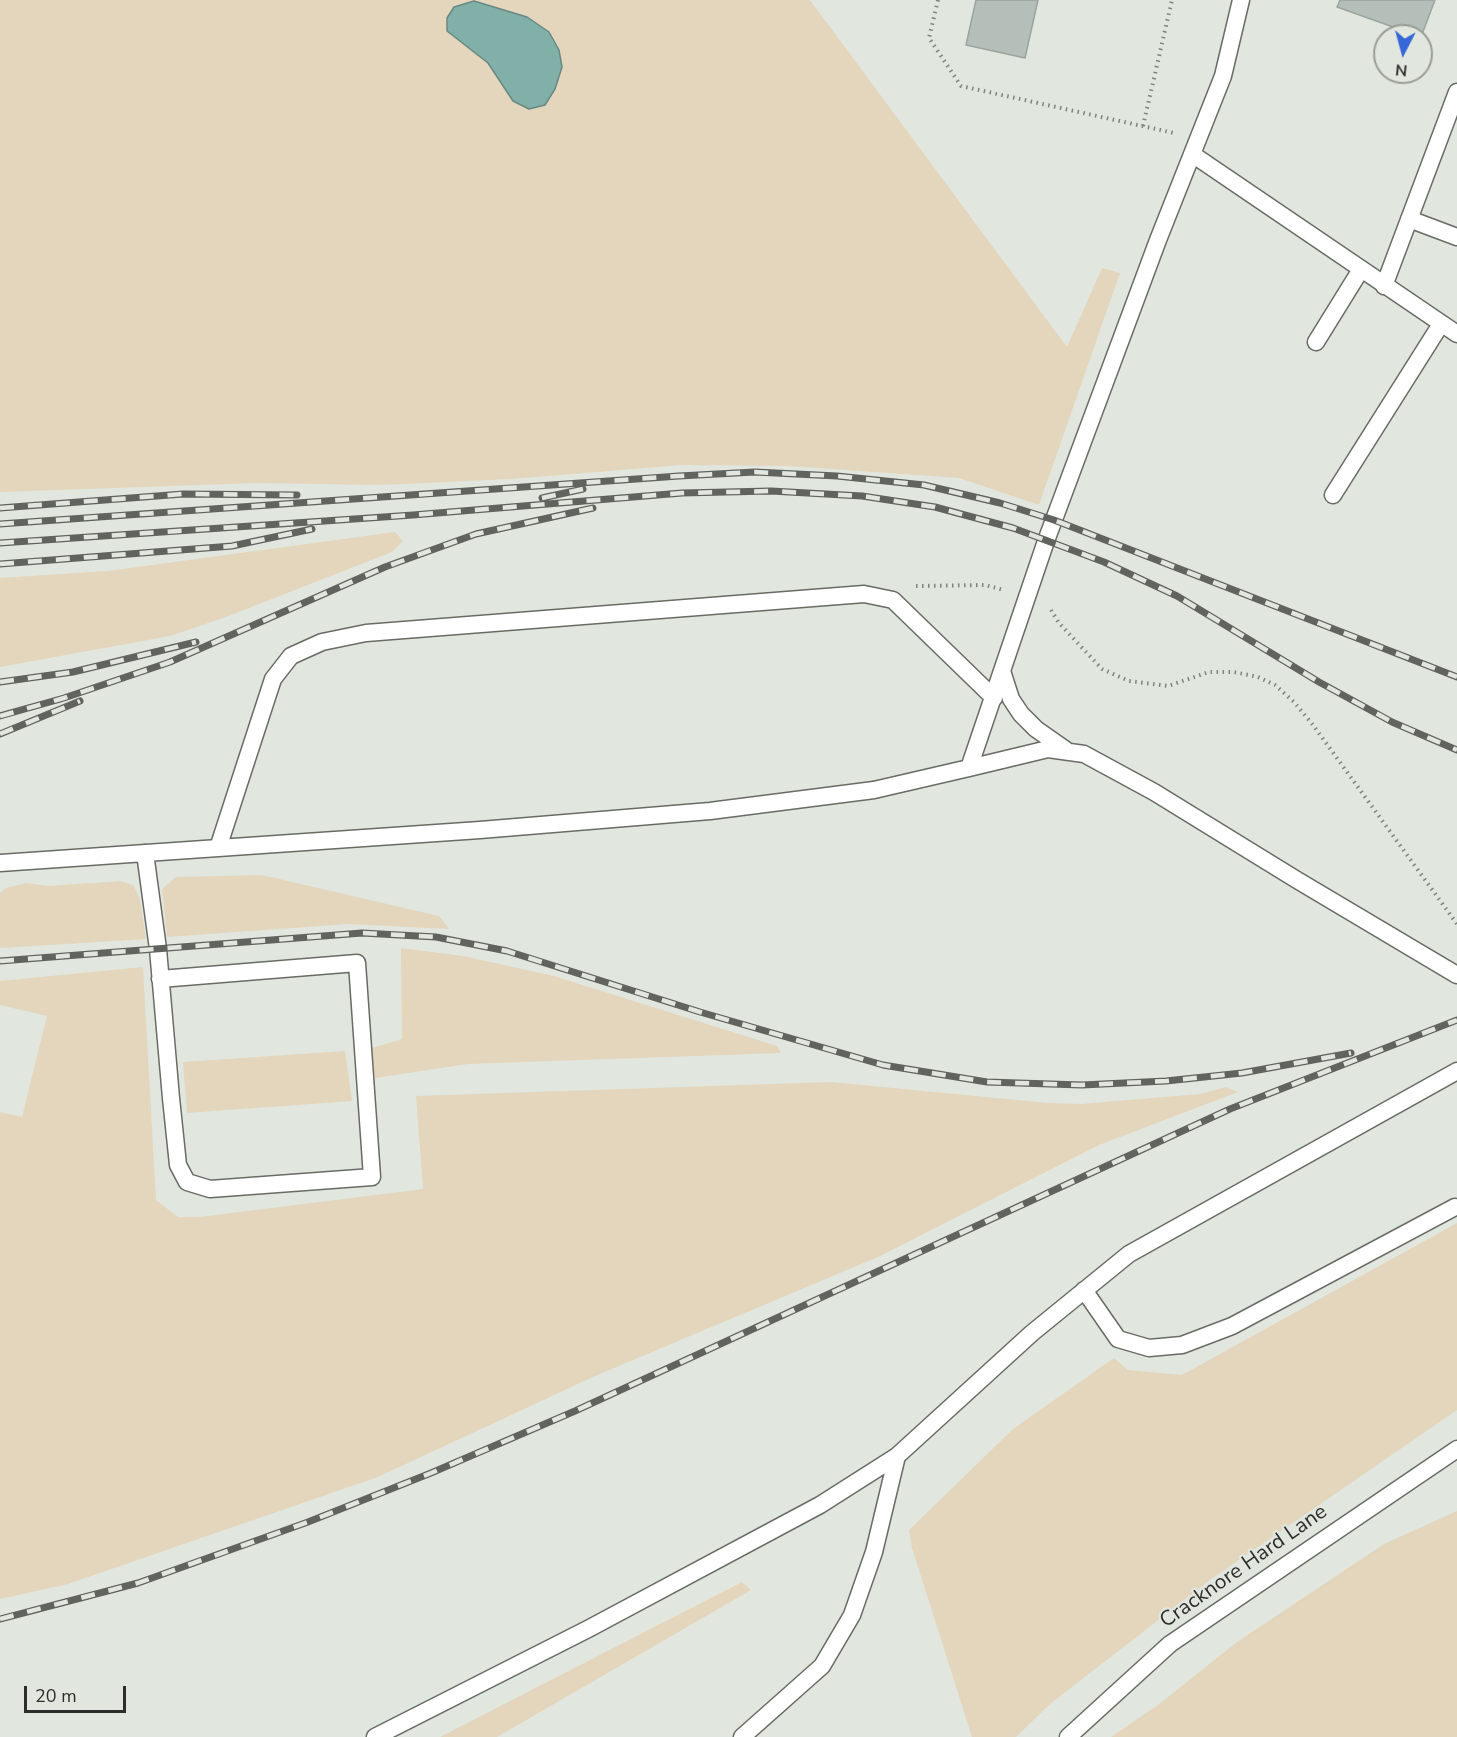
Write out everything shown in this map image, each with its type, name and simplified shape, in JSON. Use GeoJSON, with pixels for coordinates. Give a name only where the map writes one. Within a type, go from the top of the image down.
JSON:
{"type":"FeatureCollection","features":[{"type":"Feature","properties":{"kind":"lane"},"geometry":{"type":"LineString","coordinates":[[969,768],[1026,597],[1192,154],[1224,76],[1241,0]]}},
{"type":"Feature","properties":{"kind":"lane"},"geometry":{"type":"LineString","coordinates":[[1384,286],[1457,92]]}},
{"type":"Feature","properties":{"kind":"lane"},"geometry":{"type":"LineString","coordinates":[[1192,154],[1360,271],[1457,334]]}},
{"type":"Feature","properties":{"kind":"lane"},"geometry":{"type":"LineString","coordinates":[[1409,219],[1457,237]]}},
{"type":"Feature","properties":{"kind":"lane"},"geometry":{"type":"LineString","coordinates":[[1316,342],[1360,271]]}},
{"type":"Feature","properties":{"kind":"lane"},"geometry":{"type":"LineString","coordinates":[[1333,495],[1441,324]]}},
{"type":"Feature","properties":{"kind":"lane"},"geometry":{"type":"LineString","coordinates":[[218,848],[273,679],[291,656],[322,642],[366,633],[864,594],[892,600],[994,698]]}},
{"type":"Feature","properties":{"kind":"lane"},"geometry":{"type":"LineString","coordinates":[[1002,670],[1011,699],[1021,714],[1036,729],[1067,751]]}},
{"type":"Feature","properties":{"kind":"lane"},"geometry":{"type":"LineString","coordinates":[[0,863],[722,810],[874,790],[1048,749],[1084,754],[1107,765],[1457,975]]}},
{"type":"Feature","properties":{"kind":"lane"},"geometry":{"type":"LineString","coordinates":[[145,853],[178,1165],[187,1182],[210,1189],[372,1177],[357,963],[160,979]]}},
{"type":"Feature","properties":{"kind":"lane"},"geometry":{"type":"LineString","coordinates":[[375,1737],[588,1629],[799,1517],[897,1456],[1032,1333],[1129,1254],[1457,1071]]}},
{"type":"Feature","properties":{"kind":"lane"},"geometry":{"type":"LineString","coordinates":[[1084,1290],[1118,1339],[1149,1348],[1182,1344],[1232,1326],[1455,1207]]}},
{"type":"Feature","properties":{"kind":"lane","name":"Cracknore Hard Lane"},"geometry":{"type":"LineString","coordinates":[[1068,1737],[1170,1644],[1457,1449]]}},
{"type":"Feature","properties":{"kind":"lane"},"geometry":{"type":"LineString","coordinates":[[742,1737],[822,1666],[852,1616],[874,1552],[897,1456]]}},
{"type":"Feature","properties":{"kind":"path"},"geometry":{"type":"LineString","coordinates":[[938,0],[929,38],[961,86],[1199,138]]}},
{"type":"Feature","properties":{"kind":"path"},"geometry":{"type":"LineString","coordinates":[[1143,126],[1172,0]]}},
{"type":"Feature","properties":{"kind":"path"},"geometry":{"type":"LineString","coordinates":[[884,599],[918,585],[985,585],[1047,603],[1059,623],[1102,669],[1129,681],[1168,686],[1209,672],[1234,672],[1258,677],[1275,685],[1294,702],[1313,725],[1457,924]]}},
{"type":"Feature","properties":{"kind":"shaded area"},"geometry":{"type":"Polygon","coordinates":[[[0,0],[810,0],[1067,347],[1102,268],[1120,273],[1039,505],[959,478],[788,466],[682,465],[511,479],[380,485],[258,483],[0,492],[0,0]]]}},
{"type":"Feature","properties":{"kind":"shaded area"},"geometry":{"type":"Polygon","coordinates":[[[395,532],[403,541],[392,552],[226,617],[170,636],[0,667],[0,578],[108,571],[395,532]]]}},
{"type":"Feature","properties":{"kind":"shaded area"},"geometry":{"type":"Polygon","coordinates":[[[262,875],[439,916],[449,929],[348,924],[167,937],[162,889],[176,877],[262,875]]]}},
{"type":"Feature","properties":{"kind":"shaded area"},"geometry":{"type":"Polygon","coordinates":[[[121,881],[134,886],[140,900],[146,939],[0,948],[0,893],[6,888],[26,883],[49,886],[121,881]]]}},
{"type":"Feature","properties":{"kind":"shaded area"},"geometry":{"type":"Polygon","coordinates":[[[401,948],[463,956],[554,976],[777,1046],[781,1053],[468,1064],[375,1078],[372,1048],[402,1039],[401,948]]]}},
{"type":"Feature","properties":{"kind":"shaded area"},"geometry":{"type":"Polygon","coordinates":[[[143,967],[156,1200],[178,1217],[199,1217],[423,1189],[416,1096],[831,1082],[1048,1103],[1081,1104],[1200,1094],[1226,1087],[1238,1092],[1099,1145],[878,1257],[595,1376],[378,1477],[68,1584],[0,1599],[0,1112],[22,1117],[47,1016],[0,1005],[0,981],[143,967]]]}},
{"type":"Feature","properties":{"kind":"shaded area"},"geometry":{"type":"Polygon","coordinates":[[[345,1051],[352,1101],[187,1113],[183,1062],[345,1051]]]}},
{"type":"Feature","properties":{"kind":"shaded area"},"geometry":{"type":"Polygon","coordinates":[[[1457,1223],[1457,1410],[1210,1580],[1050,1704],[1016,1737],[972,1737],[912,1548],[909,1530],[1013,1429],[1114,1358],[1128,1370],[1182,1375],[1457,1223]]]}},
{"type":"Feature","properties":{"kind":"shaded area"},"geometry":{"type":"Polygon","coordinates":[[[1457,1511],[1457,1737],[1111,1737],[1158,1705],[1237,1642],[1384,1544],[1457,1511]]]}},
{"type":"Feature","properties":{"kind":"shaded area"},"geometry":{"type":"Polygon","coordinates":[[[742,1582],[751,1590],[497,1737],[440,1737],[742,1582]]]}},
{"type":"Feature","properties":{"kind":"water"},"geometry":{"type":"Polygon","coordinates":[[[474,1],[527,17],[549,32],[559,50],[562,67],[555,89],[545,105],[529,109],[513,101],[488,63],[447,31],[447,18],[454,7],[474,1]]]}},
{"type":"Feature","properties":{"kind":"building"},"geometry":{"type":"Polygon","coordinates":[[[976,0],[1038,0],[1025,58],[966,45],[976,0]]]}},
{"type":"Feature","properties":{"kind":"building"},"geometry":{"type":"Polygon","coordinates":[[[1340,0],[1435,0],[1426,24],[1385,24],[1337,7],[1340,0]]]}},
{"type":"Feature","properties":{"kind":"railway"},"geometry":{"type":"LineString","coordinates":[[0,524],[755,472],[837,476],[924,485],[1000,503],[1054,520],[1457,677]]}},
{"type":"Feature","properties":{"kind":"railway"},"geometry":{"type":"LineString","coordinates":[[542,498],[583,489]]}},
{"type":"Feature","properties":{"kind":"railway"},"geometry":{"type":"LineString","coordinates":[[0,543],[413,515],[682,493],[771,491],[862,496],[935,507],[1013,528],[1104,562],[1177,596],[1319,682],[1392,722],[1457,750]]}},
{"type":"Feature","properties":{"kind":"railway"},"geometry":{"type":"LineString","coordinates":[[0,508],[183,494],[297,495]]}},
{"type":"Feature","properties":{"kind":"railway"},"geometry":{"type":"LineString","coordinates":[[0,716],[64,698],[170,662],[385,567],[476,534],[593,508]]}},
{"type":"Feature","properties":{"kind":"railway"},"geometry":{"type":"LineString","coordinates":[[0,564],[232,546],[312,529]]}},
{"type":"Feature","properties":{"kind":"railway"},"geometry":{"type":"LineString","coordinates":[[0,682],[73,672],[196,642]]}},
{"type":"Feature","properties":{"kind":"railway"},"geometry":{"type":"LineString","coordinates":[[0,734],[80,701]]}},
{"type":"Feature","properties":{"kind":"railway"},"geometry":{"type":"LineString","coordinates":[[0,961],[362,933],[436,937],[507,951],[700,1012],[883,1065],[987,1082],[1082,1085],[1166,1081],[1242,1073],[1351,1053]]}},
{"type":"Feature","properties":{"kind":"railway"},"geometry":{"type":"LineString","coordinates":[[0,1619],[138,1583],[308,1522],[431,1473],[575,1411],[1230,1109],[1457,1020]]}}]}
